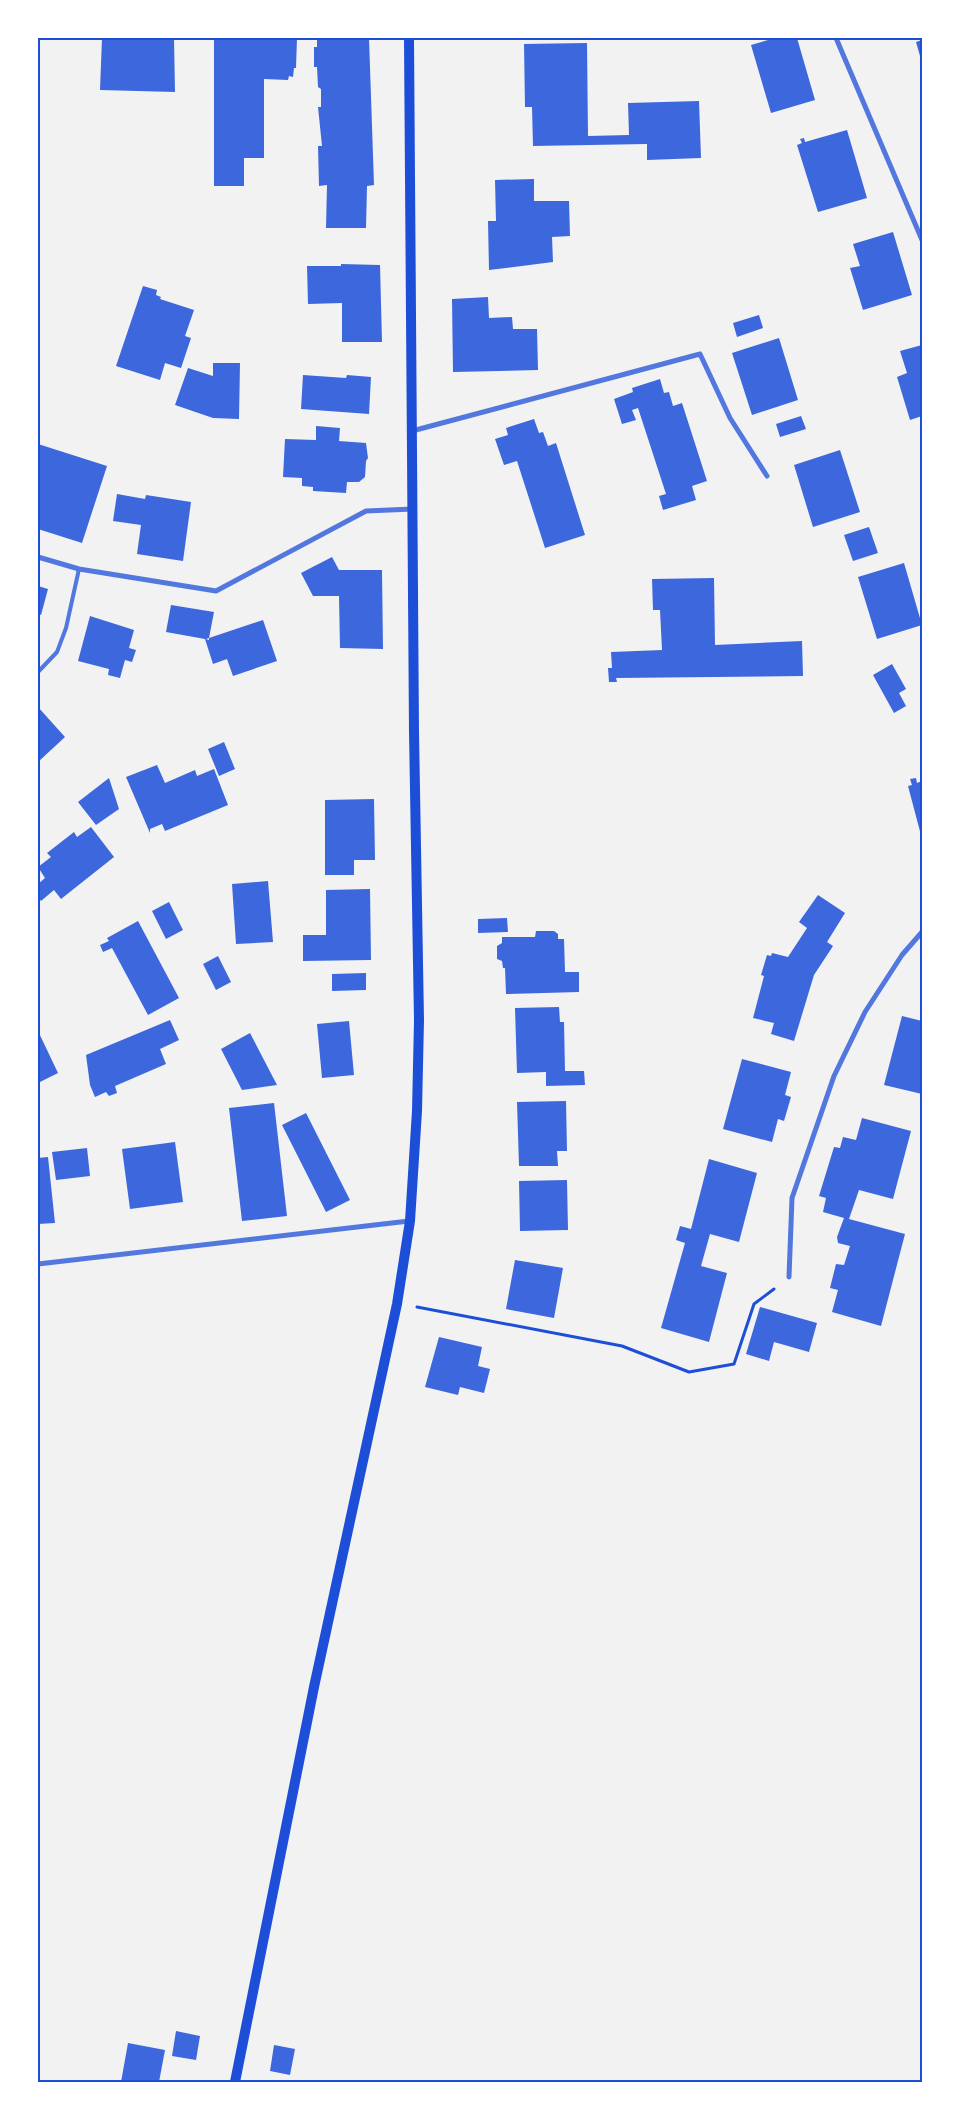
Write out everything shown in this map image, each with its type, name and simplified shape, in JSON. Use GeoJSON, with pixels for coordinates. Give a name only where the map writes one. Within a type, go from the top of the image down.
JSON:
{"type":"FeatureCollection","features":[{"type":"Feature","properties":{"kind":"main road"},"geometry":{"type":"LineString","coordinates":[[235,2082],[314,1688],[397,1304],[410,1221],[417,1111],[418,1020],[409,38]]}},
{"type":"Feature","properties":{"kind":"street"},"geometry":{"type":"LineString","coordinates":[[836,38],[922,240]]}},
{"type":"Feature","properties":{"kind":"street"},"geometry":{"type":"LineString","coordinates":[[412,432],[700,354],[730,418],[767,476]]}},
{"type":"Feature","properties":{"kind":"street"},"geometry":{"type":"LineString","coordinates":[[38,558],[79,569],[216,590],[366,511],[413,509]]}},
{"type":"Feature","properties":{"kind":"street"},"geometry":{"type":"LineString","coordinates":[[789,1277],[792,1198],[834,1076],[865,1012],[902,956],[922,932]]}},
{"type":"Feature","properties":{"kind":"street"},"geometry":{"type":"LineString","coordinates":[[38,1264],[410,1221]]}},
{"type":"Feature","properties":{"kind":"lane"},"geometry":{"type":"LineString","coordinates":[[38,672],[58,652],[66,628],[79,569]]}},
{"type":"Feature","properties":{"kind":"path"},"geometry":{"type":"LineString","coordinates":[[397,1304],[449,1312],[622,1346],[689,1372],[734,1364],[754,1304],[789,1277]]}},
{"type":"Feature","properties":{"kind":"building"},"geometry":{"type":"Polygon","coordinates":[[[102,38],[174,38],[175,92],[100,90],[102,38]]]}},
{"type":"Feature","properties":{"kind":"building"},"geometry":{"type":"Polygon","coordinates":[[[214,38],[297,38],[296,68],[294,68],[293,77],[289,76],[288,80],[264,79],[264,158],[244,158],[244,186],[214,186],[214,38]]]}},
{"type":"Feature","properties":{"kind":"building"},"geometry":{"type":"Polygon","coordinates":[[[317,38],[369,38],[374,185],[367,186],[366,228],[326,228],[327,185],[319,186],[318,146],[322,146],[318,107],[321,107],[321,89],[318,87],[317,67],[314,67],[314,47],[317,47],[317,38]]]}},
{"type":"Feature","properties":{"kind":"building"},"geometry":{"type":"Polygon","coordinates":[[[775,38],[797,38],[815,100],[771,113],[751,45],[775,38]]]}},
{"type":"Feature","properties":{"kind":"building"},"geometry":{"type":"Polygon","coordinates":[[[922,40],[922,63],[916,42],[922,40]]]}},
{"type":"Feature","properties":{"kind":"building"},"geometry":{"type":"Polygon","coordinates":[[[587,43],[588,136],[629,135],[628,103],[699,101],[701,158],[647,160],[647,144],[533,146],[532,107],[525,107],[524,44],[587,43]]]}},
{"type":"Feature","properties":{"kind":"building"},"geometry":{"type":"Polygon","coordinates":[[[847,130],[867,198],[818,212],[797,145],[802,143],[800,139],[804,138],[805,142],[847,130]]]}},
{"type":"Feature","properties":{"kind":"building"},"geometry":{"type":"Polygon","coordinates":[[[534,179],[534,201],[569,201],[570,236],[552,237],[553,262],[489,270],[488,221],[496,221],[495,180],[534,179]]]}},
{"type":"Feature","properties":{"kind":"building"},"geometry":{"type":"Polygon","coordinates":[[[893,232],[912,295],[863,310],[850,268],[860,266],[853,244],[893,232]]]}},
{"type":"Feature","properties":{"kind":"building"},"geometry":{"type":"Polygon","coordinates":[[[341,264],[380,265],[382,342],[342,342],[342,303],[308,304],[307,266],[341,266],[341,264]]]}},
{"type":"Feature","properties":{"kind":"building"},"geometry":{"type":"Polygon","coordinates":[[[143,286],[157,290],[156,295],[161,297],[160,299],[194,310],[185,336],[191,338],[181,368],[165,363],[160,380],[116,366],[143,286]]]}},
{"type":"Feature","properties":{"kind":"building"},"geometry":{"type":"Polygon","coordinates":[[[488,297],[489,318],[512,317],[513,329],[537,329],[538,370],[453,372],[452,299],[488,297]]]}},
{"type":"Feature","properties":{"kind":"building"},"geometry":{"type":"Polygon","coordinates":[[[759,315],[763,328],[737,337],[733,323],[759,315]]]}},
{"type":"Feature","properties":{"kind":"building"},"geometry":{"type":"Polygon","coordinates":[[[779,338],[798,400],[752,415],[732,353],[779,338]]]}},
{"type":"Feature","properties":{"kind":"building"},"geometry":{"type":"Polygon","coordinates":[[[922,345],[922,416],[910,420],[897,377],[907,373],[900,351],[922,345]]]}},
{"type":"Feature","properties":{"kind":"building"},"geometry":{"type":"Polygon","coordinates":[[[213,363],[240,363],[239,419],[213,418],[175,405],[188,368],[213,376],[213,363]]]}},
{"type":"Feature","properties":{"kind":"building"},"geometry":{"type":"Polygon","coordinates":[[[303,375],[346,378],[347,375],[371,377],[369,414],[301,409],[303,375]]]}},
{"type":"Feature","properties":{"kind":"building"},"geometry":{"type":"Polygon","coordinates":[[[660,379],[664,393],[669,392],[673,406],[682,403],[707,481],[692,486],[696,500],[663,510],[659,496],[666,494],[638,408],[632,410],[636,420],[622,424],[614,399],[633,392],[632,388],[660,379]]]}},
{"type":"Feature","properties":{"kind":"building"},"geometry":{"type":"Polygon","coordinates":[[[801,416],[806,429],[780,437],[776,424],[801,416]]]}},
{"type":"Feature","properties":{"kind":"building"},"geometry":{"type":"Polygon","coordinates":[[[534,419],[539,433],[543,432],[548,446],[556,443],[585,535],[545,548],[517,461],[504,465],[495,439],[508,435],[506,428],[534,419]]]}},
{"type":"Feature","properties":{"kind":"building"},"geometry":{"type":"Polygon","coordinates":[[[316,426],[340,428],[339,441],[366,443],[368,458],[366,461],[365,477],[359,482],[347,482],[346,493],[313,491],[313,487],[302,486],[302,478],[283,477],[285,439],[316,440],[316,426]]]}},
{"type":"Feature","properties":{"kind":"building"},"geometry":{"type":"Polygon","coordinates":[[[38,444],[107,466],[82,543],[38,529],[38,444]]]}},
{"type":"Feature","properties":{"kind":"building"},"geometry":{"type":"Polygon","coordinates":[[[840,450],[860,512],[813,527],[794,465],[840,450]]]}},
{"type":"Feature","properties":{"kind":"building"},"geometry":{"type":"Polygon","coordinates":[[[117,494],[145,499],[146,495],[191,502],[183,561],[137,554],[141,525],[113,521],[117,494]]]}},
{"type":"Feature","properties":{"kind":"building"},"geometry":{"type":"Polygon","coordinates":[[[869,527],[878,553],[853,561],[844,535],[869,527]]]}},
{"type":"Feature","properties":{"kind":"building"},"geometry":{"type":"Polygon","coordinates":[[[332,557],[339,570],[382,570],[383,649],[340,648],[339,596],[313,596],[301,573],[332,557]]]}},
{"type":"Feature","properties":{"kind":"building"},"geometry":{"type":"Polygon","coordinates":[[[904,563],[922,625],[877,639],[858,577],[904,563]]]}},
{"type":"Feature","properties":{"kind":"building"},"geometry":{"type":"Polygon","coordinates":[[[714,578],[715,645],[802,641],[803,676],[616,678],[617,682],[609,682],[608,668],[612,668],[611,652],[662,650],[660,610],[653,610],[652,579],[714,578]]]}},
{"type":"Feature","properties":{"kind":"building"},"geometry":{"type":"Polygon","coordinates":[[[38,586],[48,589],[41,615],[38,614],[38,586]]]}},
{"type":"Feature","properties":{"kind":"building"},"geometry":{"type":"Polygon","coordinates":[[[171,605],[214,612],[209,638],[263,620],[277,661],[233,676],[227,659],[213,664],[205,639],[166,632],[171,605]]]}},
{"type":"Feature","properties":{"kind":"building"},"geometry":{"type":"Polygon","coordinates":[[[90,616],[134,630],[129,648],[136,650],[132,662],[125,660],[120,678],[108,675],[109,669],[78,661],[90,616]]]}},
{"type":"Feature","properties":{"kind":"building"},"geometry":{"type":"Polygon","coordinates":[[[892,664],[906,689],[899,693],[906,706],[894,713],[873,675],[892,664]]]}},
{"type":"Feature","properties":{"kind":"building"},"geometry":{"type":"Polygon","coordinates":[[[38,707],[65,737],[38,762],[38,707]]]}},
{"type":"Feature","properties":{"kind":"building"},"geometry":{"type":"Polygon","coordinates":[[[224,742],[235,769],[219,776],[208,749],[224,742]]]}},
{"type":"Feature","properties":{"kind":"building"},"geometry":{"type":"Polygon","coordinates":[[[157,765],[165,783],[195,770],[197,776],[214,769],[228,805],[165,831],[162,824],[150,829],[150,833],[126,777],[157,765]]]}},
{"type":"Feature","properties":{"kind":"building"},"geometry":{"type":"Polygon","coordinates":[[[109,778],[119,809],[96,825],[78,802],[109,778]]]}},
{"type":"Feature","properties":{"kind":"building"},"geometry":{"type":"Polygon","coordinates":[[[916,778],[917,783],[922,781],[922,839],[908,786],[912,785],[910,779],[916,778]]]}},
{"type":"Feature","properties":{"kind":"building"},"geometry":{"type":"Polygon","coordinates":[[[374,799],[375,860],[354,860],[354,875],[325,875],[325,800],[374,799]]]}},
{"type":"Feature","properties":{"kind":"building"},"geometry":{"type":"Polygon","coordinates":[[[91,827],[114,857],[61,899],[54,890],[41,901],[38,897],[38,884],[45,878],[38,867],[51,857],[47,853],[74,832],[77,837],[91,827]]]}},
{"type":"Feature","properties":{"kind":"building"},"geometry":{"type":"Polygon","coordinates":[[[268,881],[273,942],[236,944],[232,884],[268,881]]]}},
{"type":"Feature","properties":{"kind":"building"},"geometry":{"type":"Polygon","coordinates":[[[370,889],[371,960],[303,961],[303,935],[326,935],[326,890],[370,889]]]}},
{"type":"Feature","properties":{"kind":"building"},"geometry":{"type":"Polygon","coordinates":[[[818,895],[845,913],[827,942],[833,946],[814,975],[794,1041],[771,1034],[774,1023],[753,1018],[764,976],[761,975],[767,955],[771,956],[772,953],[788,957],[807,928],[799,922],[818,895]]]}},
{"type":"Feature","properties":{"kind":"building"},"geometry":{"type":"Polygon","coordinates":[[[169,902],[183,930],[166,939],[152,911],[169,902]]]}},
{"type":"Feature","properties":{"kind":"building"},"geometry":{"type":"Polygon","coordinates":[[[507,918],[508,932],[478,933],[478,919],[507,918]]]}},
{"type":"Feature","properties":{"kind":"building"},"geometry":{"type":"Polygon","coordinates":[[[138,921],[179,998],[148,1015],[112,948],[103,952],[100,945],[109,941],[107,938],[138,921]]]}},
{"type":"Feature","properties":{"kind":"building"},"geometry":{"type":"Polygon","coordinates":[[[536,931],[554,931],[558,934],[558,939],[564,939],[565,972],[579,972],[579,992],[506,994],[505,968],[503,968],[502,961],[497,959],[497,946],[502,943],[502,937],[535,937],[536,931]]]}},
{"type":"Feature","properties":{"kind":"building"},"geometry":{"type":"Polygon","coordinates":[[[218,956],[231,982],[216,990],[203,964],[218,956]]]}},
{"type":"Feature","properties":{"kind":"building"},"geometry":{"type":"Polygon","coordinates":[[[366,973],[366,990],[332,991],[332,974],[366,973]]]}},
{"type":"Feature","properties":{"kind":"building"},"geometry":{"type":"Polygon","coordinates":[[[559,1007],[560,1022],[564,1022],[565,1071],[584,1071],[585,1085],[546,1086],[546,1072],[517,1073],[515,1008],[559,1007]]]}},
{"type":"Feature","properties":{"kind":"building"},"geometry":{"type":"Polygon","coordinates":[[[902,1016],[922,1021],[922,1094],[884,1085],[902,1016]]]}},
{"type":"Feature","properties":{"kind":"building"},"geometry":{"type":"Polygon","coordinates":[[[170,1020],[179,1040],[160,1049],[166,1064],[115,1086],[117,1093],[109,1096],[106,1092],[95,1097],[90,1085],[86,1055],[170,1020]]]}},
{"type":"Feature","properties":{"kind":"building"},"geometry":{"type":"Polygon","coordinates":[[[349,1021],[354,1075],[322,1078],[317,1024],[349,1021]]]}},
{"type":"Feature","properties":{"kind":"building"},"geometry":{"type":"Polygon","coordinates":[[[38,1031],[58,1073],[38,1083],[38,1031]]]}},
{"type":"Feature","properties":{"kind":"building"},"geometry":{"type":"Polygon","coordinates":[[[250,1033],[277,1085],[242,1090],[221,1049],[250,1033]]]}},
{"type":"Feature","properties":{"kind":"building"},"geometry":{"type":"Polygon","coordinates":[[[742,1059],[791,1072],[785,1095],[791,1097],[784,1121],[778,1119],[772,1142],[723,1129],[742,1059]]]}},
{"type":"Feature","properties":{"kind":"building"},"geometry":{"type":"Polygon","coordinates":[[[566,1101],[567,1151],[557,1151],[558,1166],[519,1166],[517,1102],[566,1101]]]}},
{"type":"Feature","properties":{"kind":"building"},"geometry":{"type":"Polygon","coordinates":[[[274,1103],[287,1216],[242,1221],[229,1108],[274,1103]]]}},
{"type":"Feature","properties":{"kind":"building"},"geometry":{"type":"Polygon","coordinates":[[[306,1113],[350,1200],[326,1212],[282,1125],[306,1113]]]}},
{"type":"Feature","properties":{"kind":"building"},"geometry":{"type":"Polygon","coordinates":[[[862,1118],[911,1131],[893,1199],[859,1190],[849,1219],[905,1234],[881,1326],[832,1312],[838,1290],[830,1288],[836,1264],[844,1265],[850,1246],[838,1243],[837,1237],[844,1218],[823,1212],[826,1198],[819,1196],[834,1147],[840,1148],[843,1137],[856,1140],[862,1118]]]}},
{"type":"Feature","properties":{"kind":"building"},"geometry":{"type":"Polygon","coordinates":[[[175,1142],[183,1202],[130,1209],[122,1149],[175,1142]]]}},
{"type":"Feature","properties":{"kind":"building"},"geometry":{"type":"Polygon","coordinates":[[[87,1148],[90,1176],[56,1180],[52,1152],[87,1148]]]}},
{"type":"Feature","properties":{"kind":"building"},"geometry":{"type":"Polygon","coordinates":[[[48,1157],[55,1223],[38,1224],[38,1158],[48,1157]]]}},
{"type":"Feature","properties":{"kind":"building"},"geometry":{"type":"Polygon","coordinates":[[[709,1159],[757,1173],[739,1242],[710,1234],[701,1266],[727,1273],[709,1342],[661,1328],[685,1243],[676,1240],[680,1226],[691,1229],[709,1159]]]}},
{"type":"Feature","properties":{"kind":"building"},"geometry":{"type":"Polygon","coordinates":[[[567,1180],[568,1230],[520,1231],[519,1181],[567,1180]]]}},
{"type":"Feature","properties":{"kind":"building"},"geometry":{"type":"Polygon","coordinates":[[[515,1260],[563,1268],[554,1318],[506,1309],[515,1260]]]}},
{"type":"Feature","properties":{"kind":"building"},"geometry":{"type":"Polygon","coordinates":[[[760,1307],[817,1323],[809,1352],[774,1342],[769,1361],[746,1354],[760,1307]]]}},
{"type":"Feature","properties":{"kind":"building"},"geometry":{"type":"Polygon","coordinates":[[[439,1337],[482,1347],[478,1366],[490,1369],[484,1393],[460,1387],[458,1395],[425,1387],[439,1337]]]}},
{"type":"Feature","properties":{"kind":"building"},"geometry":{"type":"Polygon","coordinates":[[[176,2031],[200,2036],[196,2060],[172,2056],[176,2031]]]}},
{"type":"Feature","properties":{"kind":"building"},"geometry":{"type":"Polygon","coordinates":[[[128,2043],[165,2050],[159,2082],[121,2082],[128,2043]]]}},
{"type":"Feature","properties":{"kind":"building"},"geometry":{"type":"Polygon","coordinates":[[[274,2045],[295,2049],[290,2075],[270,2071],[274,2045]]]}}]}
